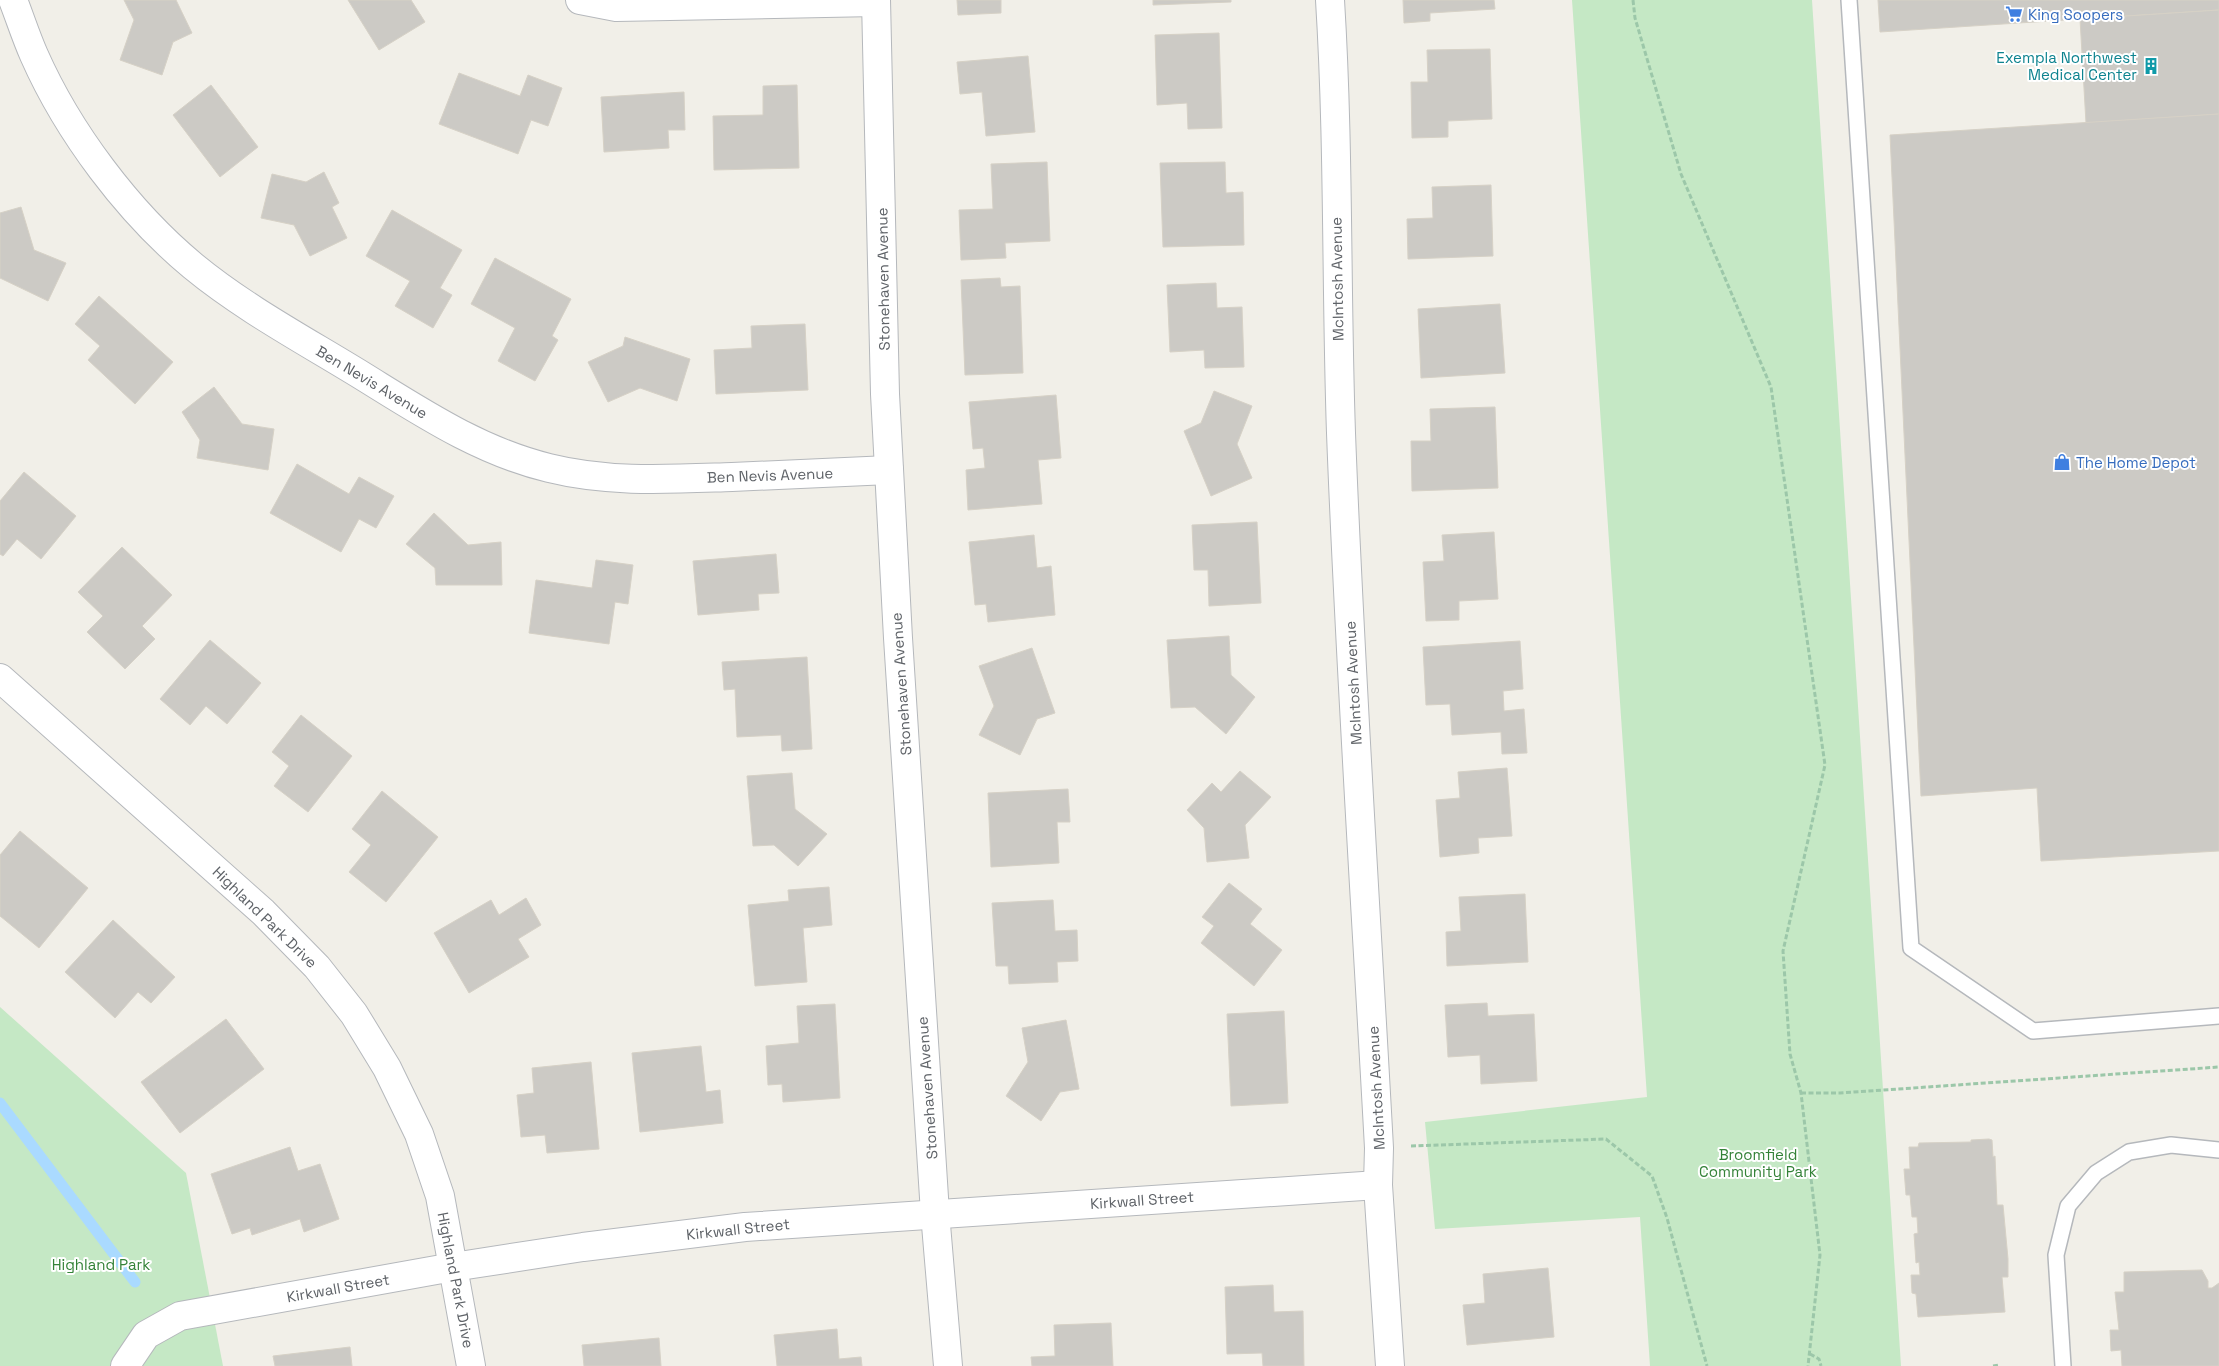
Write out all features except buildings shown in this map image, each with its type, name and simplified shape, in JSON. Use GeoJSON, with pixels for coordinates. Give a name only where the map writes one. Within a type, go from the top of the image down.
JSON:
{"type":"FeatureCollection","features":[{"type":"Feature","properties":{"kind":"street","name":"Ben Nevis Avenue"},"geometry":{"type":"LineString","coordinates":[[13,0],[35,57],[67,117],[104,171],[140,215],[192,265],[248,306],[457,434],[504,454],[550,468],[607,478],[675,479],[889,470]]}},
{"type":"Feature","properties":{"kind":"street"},"geometry":{"type":"LineString","coordinates":[[580,0],[616,6],[876,1]]}},
{"type":"Feature","properties":{"kind":"street","name":"McIntosh Avenue"},"geometry":{"type":"LineString","coordinates":[[1330,0],[1334,61],[1337,330],[1345,546],[1379,1148],[1378,1185],[1390,1366]]}},
{"type":"Feature","properties":{"kind":"street","name":"Stonehaven Avenue"},"geometry":{"type":"LineString","coordinates":[[876,1],[885,394],[889,470],[934,1213],[948,1366]]}},
{"type":"Feature","properties":{"kind":"street","name":"Highland Park Drive"},"geometry":{"type":"LineString","coordinates":[[0,678],[264,912],[317,967],[348,1006],[387,1068],[419,1134],[440,1196],[472,1366]]}},
{"type":"Feature","properties":{"kind":"street","name":"Kirkwall Street"},"geometry":{"type":"LineString","coordinates":[[125,1366],[146,1335],[180,1316],[453,1267],[583,1247],[744,1227],[1378,1185]]}},
{"type":"Feature","properties":{"kind":"lane"},"geometry":{"type":"LineString","coordinates":[[1849,0],[1911,948],[2033,1031],[2219,1016]]}},
{"type":"Feature","properties":{"kind":"lane"},"geometry":{"type":"LineString","coordinates":[[2062,1366],[2056,1255],[2068,1206],[2096,1173],[2129,1152],[2171,1146],[2219,1150]]}},
{"type":"Feature","properties":{"kind":"path"},"geometry":{"type":"LineString","coordinates":[[1633,0],[1635,18],[1681,174],[1771,387],[1826,765],[1783,951],[1790,1054],[1801,1094],[1820,1255],[1808,1366]]}},
{"type":"Feature","properties":{"kind":"path"},"geometry":{"type":"LineString","coordinates":[[1801,1094],[2219,1067]]}},
{"type":"Feature","properties":{"kind":"path"},"geometry":{"type":"LineString","coordinates":[[1379,1148],[1606,1139],[1652,1176],[1667,1218],[1707,1366]]}},
{"type":"Feature","properties":{"kind":"path"},"geometry":{"type":"LineString","coordinates":[[1810,1354],[1819,1359],[1821,1366]]}},
{"type":"Feature","properties":{"kind":"path"},"geometry":{"type":"LineString","coordinates":[[1992,1366],[2000,1365]]}},
{"type":"Feature","properties":{"kind":"green space","name":"Broomfield Community Park"},"geometry":{"type":"Polygon","coordinates":[[[1572,0],[1812,0],[1901,1366],[1650,1366],[1640,1217],[1435,1229],[1425,1122],[1647,1097],[1572,0]]]}},
{"type":"Feature","properties":{"kind":"green space","name":"Highland Park"},"geometry":{"type":"Polygon","coordinates":[[[0,1007],[186,1173],[223,1366],[0,1366],[0,1007]]]}},
{"type":"Feature","properties":{"kind":"waterway"},"geometry":{"type":"LineString","coordinates":[[0,1103],[135,1282]]}},
{"type":"Feature","properties":{"kind":"place","name":"King Soopers"},"geometry":{"type":"Point","coordinates":[2014,14]}},
{"type":"Feature","properties":{"kind":"place","name":"Exempla Northwest Medical Center"},"geometry":{"type":"Point","coordinates":[2151,66]}},
{"type":"Feature","properties":{"kind":"place","name":"The Home Depot"},"geometry":{"type":"Point","coordinates":[2062,462]}}]}
